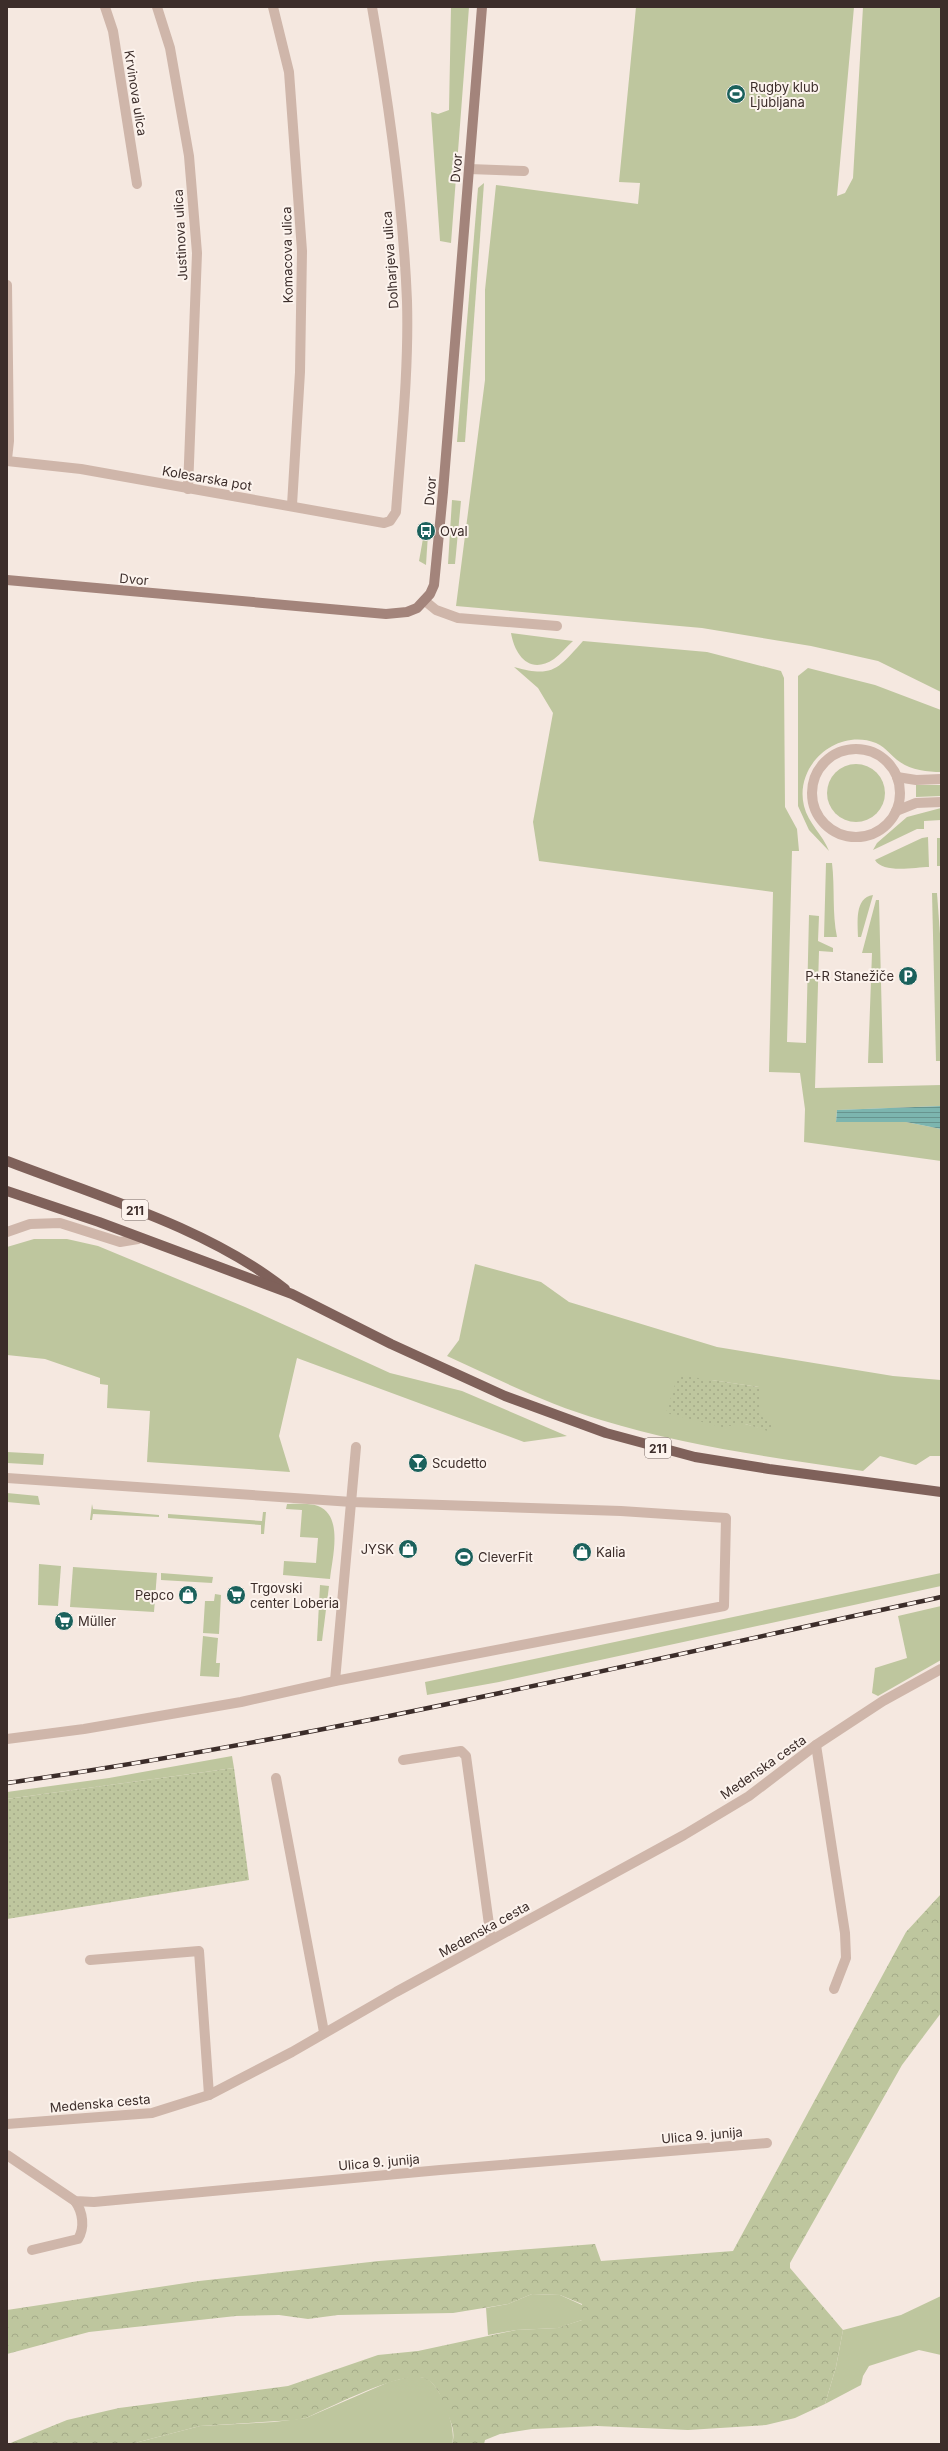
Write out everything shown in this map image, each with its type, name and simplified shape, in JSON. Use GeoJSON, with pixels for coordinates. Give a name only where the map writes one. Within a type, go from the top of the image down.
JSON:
{"type":"FeatureCollection","features":[{"type":"Feature","properties":{"kind":"main road","name":"211"},"geometry":{"type":"LineString","coordinates":[[7,1161],[174,1226],[259,1268],[292,1294]]}},
{"type":"Feature","properties":{"kind":"main road","name":"211"},"geometry":{"type":"LineString","coordinates":[[7,1191],[99,1222],[138,1239],[292,1294],[390,1344],[505,1396],[545,1412],[620,1437],[695,1457],[769,1470],[941,1492]]}},
{"type":"Feature","properties":{"kind":"street","name":"Krvinova ulica"},"geometry":{"type":"LineString","coordinates":[[105,7],[113,31],[137,184]]}},
{"type":"Feature","properties":{"kind":"street","name":"Justinova ulica"},"geometry":{"type":"LineString","coordinates":[[157,7],[170,48],[188,156],[197,252],[188,489]]}},
{"type":"Feature","properties":{"kind":"street","name":"Komacova ulica"},"geometry":{"type":"LineString","coordinates":[[273,7],[289,72],[302,251],[300,372],[292,505]]}},
{"type":"Feature","properties":{"kind":"street","name":"Dolharjeva ulica"},"geometry":{"type":"LineString","coordinates":[[372,7],[390,111],[407,301],[405,392],[396,512]]}},
{"type":"Feature","properties":{"kind":"street","name":"Dvor"},"geometry":{"type":"LineString","coordinates":[[7,580],[386,614],[407,612],[417,608],[425,601],[434,585],[441,516],[482,7]]}},
{"type":"Feature","properties":{"kind":"street"},"geometry":{"type":"LineString","coordinates":[[469,169],[524,171]]}},
{"type":"Feature","properties":{"kind":"street"},"geometry":{"type":"LineString","coordinates":[[7,284],[9,441],[7,460]]}},
{"type":"Feature","properties":{"kind":"street","name":"Kolesarska pot"},"geometry":{"type":"LineString","coordinates":[[7,460],[81,468],[188,489],[292,505],[384,523],[390,521],[396,512]]}},
{"type":"Feature","properties":{"kind":"street"},"geometry":{"type":"LineString","coordinates":[[425,601],[436,610],[458,618],[557,626]]}},
{"type":"Feature","properties":{"kind":"street"},"geometry":{"type":"LineString","coordinates":[[848,750],[862,750],[877,755],[889,764],[897,776],[900,792],[896,811],[886,825],[878,831],[863,837],[844,836],[833,830],[822,821],[815,808],[812,794],[815,779],[822,765],[834,756],[848,750]]}},
{"type":"Feature","properties":{"kind":"street"},"geometry":{"type":"LineString","coordinates":[[897,776],[916,780],[941,779]]}},
{"type":"Feature","properties":{"kind":"street"},"geometry":{"type":"LineString","coordinates":[[896,811],[916,803],[941,802]]}},
{"type":"Feature","properties":{"kind":"street"},"geometry":{"type":"LineString","coordinates":[[7,1232],[30,1224],[60,1223],[120,1242],[138,1239]]}},
{"type":"Feature","properties":{"kind":"street"},"geometry":{"type":"LineString","coordinates":[[335,1681],[356,1447]]}},
{"type":"Feature","properties":{"kind":"street"},"geometry":{"type":"LineString","coordinates":[[7,1478],[352,1502],[622,1511],[726,1518],[724,1606],[335,1681],[241,1702],[163,1716],[7,1739]]}},
{"type":"Feature","properties":{"kind":"street","name":"Medenska cesta"},"geometry":{"type":"LineString","coordinates":[[7,2124],[152,2113],[209,2095],[292,2052],[324,2032],[491,1939],[684,1835],[749,1796],[816,1746],[883,1701],[941,1669]]}},
{"type":"Feature","properties":{"kind":"street"},"geometry":{"type":"LineString","coordinates":[[816,1746],[846,1933],[846,1958],[834,1989]]}},
{"type":"Feature","properties":{"kind":"street"},"geometry":{"type":"LineString","coordinates":[[403,1760],[461,1751],[466,1756],[491,1939]]}},
{"type":"Feature","properties":{"kind":"street"},"geometry":{"type":"LineString","coordinates":[[276,1778],[324,2032]]}},
{"type":"Feature","properties":{"kind":"street"},"geometry":{"type":"LineString","coordinates":[[90,1960],[199,1951],[209,2095]]}},
{"type":"Feature","properties":{"kind":"street","name":"Ulica 9. junija"},"geometry":{"type":"LineString","coordinates":[[75,2201],[94,2202],[440,2170],[767,2143]]}},
{"type":"Feature","properties":{"kind":"street"},"geometry":{"type":"LineString","coordinates":[[7,2155],[75,2201],[81,2209],[82,2225],[78,2239],[32,2250]]}},
{"type":"Feature","properties":{"kind":"green space"},"geometry":{"type":"Polygon","coordinates":[[[451,7],[469,7],[451,243],[440,241],[431,112],[438,114],[449,110],[451,7]]]}},
{"type":"Feature","properties":{"kind":"green space"},"geometry":{"type":"Polygon","coordinates":[[[636,7],[854,7],[837,196],[845,193],[853,178],[863,7],[941,7],[941,692],[878,661],[811,646],[702,628],[456,606],[485,380],[485,290],[496,185],[638,204],[640,183],[619,182],[636,7]]]}},
{"type":"Feature","properties":{"kind":"green space"},"geometry":{"type":"Polygon","coordinates":[[[484,183],[465,442],[457,442],[478,188],[484,183]]]}},
{"type":"Feature","properties":{"kind":"green space"},"geometry":{"type":"Polygon","coordinates":[[[452,500],[461,501],[455,564],[448,564],[452,500]]]}},
{"type":"Feature","properties":{"kind":"green space"},"geometry":{"type":"Polygon","coordinates":[[[424,533],[428,534],[426,565],[419,561],[424,533]]]}},
{"type":"Feature","properties":{"kind":"green space"},"geometry":{"type":"Polygon","coordinates":[[[511,633],[573,641],[554,659],[538,665],[525,661],[520,656],[511,633]]]}},
{"type":"Feature","properties":{"kind":"green space"},"geometry":{"type":"Polygon","coordinates":[[[583,641],[707,652],[781,671],[784,678],[785,807],[797,829],[799,851],[792,851],[787,1042],[806,1043],[809,915],[819,916],[818,941],[833,948],[833,952],[819,951],[815,1088],[941,1085],[941,1106],[837,1110],[836,1121],[906,1122],[941,1129],[941,1161],[804,1142],[805,1109],[800,1073],[769,1072],[773,892],[539,861],[533,822],[553,713],[538,688],[514,667],[538,672],[554,669],[583,641]]]}},
{"type":"Feature","properties":{"kind":"green space"},"geometry":{"type":"Polygon","coordinates":[[[808,668],[875,685],[941,710],[941,772],[914,769],[904,765],[880,745],[861,740],[847,741],[833,746],[812,764],[806,777],[803,791],[804,806],[809,818],[829,851],[809,830],[798,806],[798,676],[808,668]]]}},
{"type":"Feature","properties":{"kind":"green space"},"geometry":{"type":"Polygon","coordinates":[[[856,764],[867,766],[880,777],[883,782],[885,793],[883,804],[872,817],[867,820],[856,822],[845,820],[832,809],[829,804],[827,793],[829,782],[840,769],[845,766],[856,764]]]}},
{"type":"Feature","properties":{"kind":"green space"},"geometry":{"type":"Polygon","coordinates":[[[916,785],[941,785],[941,796],[916,797],[916,785]]]}},
{"type":"Feature","properties":{"kind":"green space"},"geometry":{"type":"Polygon","coordinates":[[[941,808],[941,820],[924,821],[924,829],[917,829],[873,850],[877,843],[907,817],[941,808]]]}},
{"type":"Feature","properties":{"kind":"green space"},"geometry":{"type":"Polygon","coordinates":[[[928,837],[929,867],[900,869],[892,868],[885,867],[875,860],[922,838],[928,837]]]}},
{"type":"Feature","properties":{"kind":"green space"},"geometry":{"type":"Polygon","coordinates":[[[937,838],[941,838],[941,866],[937,866],[937,838]]]}},
{"type":"Feature","properties":{"kind":"green space"},"geometry":{"type":"Polygon","coordinates":[[[826,863],[832,863],[837,937],[824,937],[826,863]]]}},
{"type":"Feature","properties":{"kind":"green space"},"geometry":{"type":"Polygon","coordinates":[[[932,893],[937,893],[941,948],[941,1061],[936,1061],[932,893]]]}},
{"type":"Feature","properties":{"kind":"green space"},"geometry":{"type":"Polygon","coordinates":[[[873,895],[861,937],[858,937],[858,912],[860,906],[867,897],[873,895]]]}},
{"type":"Feature","properties":{"kind":"green space"},"geometry":{"type":"Polygon","coordinates":[[[876,900],[879,900],[883,1063],[868,1063],[872,953],[862,953],[876,900]]]}},
{"type":"Feature","properties":{"kind":"green space"},"geometry":{"type":"Polygon","coordinates":[[[34,1239],[67,1239],[98,1246],[245,1307],[390,1373],[462,1391],[567,1436],[524,1442],[297,1358],[279,1436],[290,1472],[147,1462],[150,1411],[107,1408],[108,1385],[100,1384],[100,1378],[45,1359],[7,1355],[7,1247],[34,1239]]]}},
{"type":"Feature","properties":{"kind":"green space"},"geometry":{"type":"Polygon","coordinates":[[[475,1264],[541,1282],[569,1302],[717,1347],[893,1376],[941,1380],[941,1456],[930,1456],[916,1465],[880,1456],[863,1471],[731,1450],[665,1437],[581,1414],[522,1391],[447,1356],[459,1340],[475,1264]],[[711,1380],[745,1424],[771,1431],[759,1416],[759,1387],[711,1380]]]}},
{"type":"Feature","properties":{"kind":"green space"},"geometry":{"type":"Polygon","coordinates":[[[678,1375],[759,1387],[759,1416],[771,1420],[771,1432],[745,1424],[722,1427],[666,1413],[678,1375]]]}},
{"type":"Feature","properties":{"kind":"green space"},"geometry":{"type":"Polygon","coordinates":[[[7,1452],[44,1454],[43,1465],[7,1463],[7,1452]]]}},
{"type":"Feature","properties":{"kind":"green space"},"geometry":{"type":"Polygon","coordinates":[[[7,1493],[38,1496],[40,1505],[7,1502],[7,1493]]]}},
{"type":"Feature","properties":{"kind":"green space"},"geometry":{"type":"Polygon","coordinates":[[[92,1504],[93,1509],[159,1515],[159,1517],[93,1514],[92,1520],[90,1520],[92,1504]]]}},
{"type":"Feature","properties":{"kind":"green space"},"geometry":{"type":"Polygon","coordinates":[[[287,1504],[307,1504],[318,1506],[326,1511],[331,1519],[334,1528],[334,1549],[330,1579],[283,1575],[284,1561],[316,1563],[318,1538],[300,1537],[302,1510],[286,1509],[287,1504]]]}},
{"type":"Feature","properties":{"kind":"green space"},"geometry":{"type":"Polygon","coordinates":[[[263,1512],[266,1512],[264,1534],[261,1534],[261,1525],[168,1518],[168,1514],[262,1521],[263,1512]]]}},
{"type":"Feature","properties":{"kind":"green space"},"geometry":{"type":"Polygon","coordinates":[[[39,1564],[61,1566],[58,1606],[38,1605],[39,1564]]]}},
{"type":"Feature","properties":{"kind":"green space"},"geometry":{"type":"Polygon","coordinates":[[[73,1567],[157,1573],[154,1612],[70,1607],[73,1567]]]}},
{"type":"Feature","properties":{"kind":"green space"},"geometry":{"type":"Polygon","coordinates":[[[161,1573],[213,1577],[212,1583],[161,1580],[161,1573]]]}},
{"type":"Feature","properties":{"kind":"green space"},"geometry":{"type":"Polygon","coordinates":[[[941,1573],[941,1586],[499,1682],[427,1695],[425,1682],[941,1573]]]}},
{"type":"Feature","properties":{"kind":"green space"},"geometry":{"type":"Polygon","coordinates":[[[320,1585],[329,1586],[322,1641],[317,1641],[320,1585]]]}},
{"type":"Feature","properties":{"kind":"green space"},"geometry":{"type":"Polygon","coordinates":[[[215,1594],[221,1595],[219,1634],[203,1633],[205,1601],[214,1601],[215,1594]]]}},
{"type":"Feature","properties":{"kind":"green space"},"geometry":{"type":"Polygon","coordinates":[[[941,1606],[941,1660],[878,1696],[872,1693],[875,1668],[907,1658],[898,1616],[941,1606]]]}},
{"type":"Feature","properties":{"kind":"green space"},"geometry":{"type":"Polygon","coordinates":[[[203,1636],[218,1638],[216,1663],[220,1663],[219,1677],[200,1676],[203,1636]]]}},
{"type":"Feature","properties":{"kind":"green space"},"geometry":{"type":"Polygon","coordinates":[[[232,1756],[234,1768],[7,1799],[7,1792],[109,1778],[232,1756]]]}},
{"type":"Feature","properties":{"kind":"green space"},"geometry":{"type":"Polygon","coordinates":[[[234,1768],[249,1880],[7,1919],[7,1799],[234,1768]]]}},
{"type":"Feature","properties":{"kind":"green space"},"geometry":{"type":"Polygon","coordinates":[[[941,1894],[941,2013],[902,2065],[790,2263],[790,2268],[843,2330],[836,2367],[825,2404],[795,2418],[766,2425],[688,2430],[597,2426],[532,2429],[500,2434],[485,2440],[484,2444],[452,2444],[453,2428],[439,2393],[435,2386],[429,2381],[416,2377],[385,2384],[349,2398],[306,2418],[295,2420],[200,2426],[131,2444],[8,2444],[67,2420],[119,2408],[288,2386],[378,2355],[418,2351],[516,2330],[557,2328],[582,2320],[582,2304],[560,2295],[532,2294],[508,2304],[453,2313],[338,2315],[308,2319],[279,2315],[236,2316],[89,2332],[7,2354],[7,2310],[199,2281],[379,2261],[595,2244],[601,2261],[733,2251],[906,1932],[941,1894]]]}},
{"type":"Feature","properties":{"kind":"green space"},"geometry":{"type":"Polygon","coordinates":[[[532,2294],[560,2295],[582,2305],[582,2320],[558,2328],[516,2330],[488,2335],[486,2308],[508,2304],[532,2294]]]}},
{"type":"Feature","properties":{"kind":"green space"},"geometry":{"type":"Polygon","coordinates":[[[941,2296],[941,2355],[919,2350],[869,2366],[863,2376],[861,2385],[825,2404],[836,2367],[843,2330],[901,2315],[941,2296]]]}},
{"type":"Feature","properties":{"kind":"green space"},"geometry":{"type":"Polygon","coordinates":[[[408,2377],[425,2378],[438,2390],[447,2408],[450,2419],[453,2437],[452,2444],[131,2444],[200,2426],[274,2422],[306,2418],[389,2382],[408,2377]]]}},
{"type":"Feature","properties":{"kind":"water"},"geometry":{"type":"Polygon","coordinates":[[[941,1106],[941,1129],[906,1122],[836,1122],[837,1110],[941,1106]]]}},
{"type":"Feature","properties":{"kind":"railway"},"geometry":{"type":"LineString","coordinates":[[7,1783],[125,1765],[359,1722],[941,1597]]}},
{"type":"Feature","properties":{"kind":"place","name":"Rugby klub Ljubljana"},"geometry":{"type":"Point","coordinates":[736,94]}},
{"type":"Feature","properties":{"kind":"place","name":"Oval"},"geometry":{"type":"Point","coordinates":[426,531]}},
{"type":"Feature","properties":{"kind":"place","name":"P+R Stanežiče"},"geometry":{"type":"Point","coordinates":[908,976]}},
{"type":"Feature","properties":{"kind":"place","name":"Scudetto"},"geometry":{"type":"Point","coordinates":[418,1463]}},
{"type":"Feature","properties":{"kind":"place","name":"JYSK"},"geometry":{"type":"Point","coordinates":[408,1549]}},
{"type":"Feature","properties":{"kind":"place","name":"Kalia"},"geometry":{"type":"Point","coordinates":[582,1552]}},
{"type":"Feature","properties":{"kind":"place","name":"CleverFit"},"geometry":{"type":"Point","coordinates":[464,1557]}},
{"type":"Feature","properties":{"kind":"place","name":"Pepco"},"geometry":{"type":"Point","coordinates":[188,1595]}},
{"type":"Feature","properties":{"kind":"place","name":"Trgovski center Loberia"},"geometry":{"type":"Point","coordinates":[236,1595]}},
{"type":"Feature","properties":{"kind":"place","name":"Müller"},"geometry":{"type":"Point","coordinates":[64,1621]}}]}
